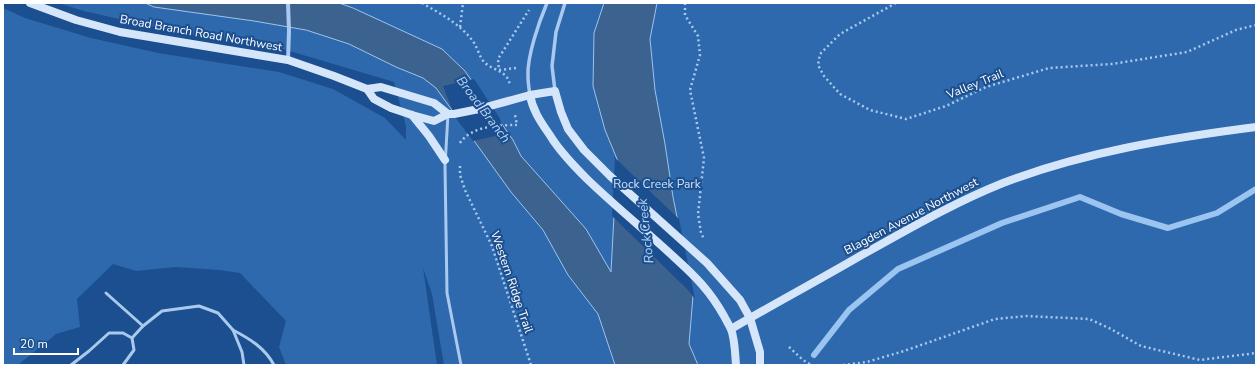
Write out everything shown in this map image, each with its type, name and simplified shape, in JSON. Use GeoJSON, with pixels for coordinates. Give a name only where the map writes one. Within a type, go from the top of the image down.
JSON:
{"type":"FeatureCollection","features":[{"type":"Feature","properties":{"kind":"main road","name":"Broad Branch Road Northwest"},"geometry":{"type":"LineString","coordinates":[[30,3],[76,20],[120,32],[288,60],[367,89],[374,99],[391,108],[434,121],[451,114],[494,105],[530,95],[555,91]]}},
{"type":"Feature","properties":{"kind":"main road","name":"Broad Branch Road Northwest"},"geometry":{"type":"LineString","coordinates":[[367,89],[381,86],[434,103],[451,114]]}},
{"type":"Feature","properties":{"kind":"main road"},"geometry":{"type":"LineString","coordinates":[[555,91],[568,129],[584,150],[610,176],[707,263],[740,300],[750,318],[760,352],[760,365]]}},
{"type":"Feature","properties":{"kind":"main road"},"geometry":{"type":"LineString","coordinates":[[530,95],[532,104],[539,119],[570,162],[610,201],[663,246],[701,282],[715,300],[731,329],[736,365]]}},
{"type":"Feature","properties":{"kind":"main road"},"geometry":{"type":"LineString","coordinates":[[412,115],[445,160]]}},
{"type":"Feature","properties":{"kind":"main road","name":"Blagden Avenue Northwest"},"geometry":{"type":"LineString","coordinates":[[731,329],[946,209],[1003,183],[1047,168],[1116,150],[1190,136],[1256,127]]}},
{"type":"Feature","properties":{"kind":"street"},"geometry":{"type":"LineString","coordinates":[[288,3],[290,31],[288,60]]}},
{"type":"Feature","properties":{"kind":"street"},"geometry":{"type":"LineString","coordinates":[[530,95],[528,77],[529,62],[536,34],[547,3]]}},
{"type":"Feature","properties":{"kind":"street"},"geometry":{"type":"LineString","coordinates":[[555,91],[552,66],[556,32],[565,3]]}},
{"type":"Feature","properties":{"kind":"lane"},"geometry":{"type":"LineString","coordinates":[[451,114],[445,160],[447,293],[461,365]]}},
{"type":"Feature","properties":{"kind":"lane"},"geometry":{"type":"LineString","coordinates":[[106,293],[143,326]]}},
{"type":"Feature","properties":{"kind":"lane"},"geometry":{"type":"LineString","coordinates":[[132,338],[143,326],[162,311],[199,306],[218,314],[233,330],[251,340],[269,356],[274,365]]}},
{"type":"Feature","properties":{"kind":"lane"},"geometry":{"type":"LineString","coordinates":[[233,330],[242,352],[244,365]]}},
{"type":"Feature","properties":{"kind":"lane"},"geometry":{"type":"LineString","coordinates":[[71,365],[109,334],[123,333],[132,338]]}},
{"type":"Feature","properties":{"kind":"lane"},"geometry":{"type":"LineString","coordinates":[[123,365],[134,350],[132,338]]}},
{"type":"Feature","properties":{"kind":"path"},"geometry":{"type":"LineString","coordinates":[[422,3],[447,18],[460,28],[472,40],[485,62],[499,70],[509,80]]}},
{"type":"Feature","properties":{"kind":"path"},"geometry":{"type":"LineString","coordinates":[[460,28],[463,3]]}},
{"type":"Feature","properties":{"kind":"path"},"geometry":{"type":"LineString","coordinates":[[685,3],[685,15],[698,36],[700,55],[690,90],[704,158],[698,214],[701,233],[707,245]]}},
{"type":"Feature","properties":{"kind":"path","name":"Valley Trail"},"geometry":{"type":"LineString","coordinates":[[896,3],[840,34],[820,54],[818,65],[824,76],[840,94],[870,110],[906,119],[946,106],[986,87],[1049,68],[1112,64],[1187,52],[1236,30],[1256,25]]}},
{"type":"Feature","properties":{"kind":"path"},"geometry":{"type":"LineString","coordinates":[[499,70],[498,59],[530,9]]}},
{"type":"Feature","properties":{"kind":"path"},"geometry":{"type":"LineString","coordinates":[[499,70],[519,68]]}},
{"type":"Feature","properties":{"kind":"path"},"geometry":{"type":"LineString","coordinates":[[463,138],[478,130],[502,125],[517,125]]}},
{"type":"Feature","properties":{"kind":"path","name":"Western Ridge Trail"},"geometry":{"type":"LineString","coordinates":[[459,161],[460,175],[465,190],[492,246],[531,365]]}},
{"type":"Feature","properties":{"kind":"path"},"geometry":{"type":"LineString","coordinates":[[843,365],[867,362],[904,351],[995,319],[1027,316],[1089,320],[1109,328],[1141,346],[1200,360],[1256,352]]}},
{"type":"Feature","properties":{"kind":"path"},"geometry":{"type":"LineString","coordinates":[[789,347],[811,365]]}},
{"type":"Feature","properties":{"kind":"green space","name":"Rock Creek Park"},"geometry":{"type":"Polygon","coordinates":[[[58,3],[1256,3],[1256,365],[444,365],[432,294],[423,268],[437,365],[286,365],[279,347],[286,321],[240,273],[176,267],[136,271],[113,264],[77,299],[80,327],[56,334],[18,365],[3,365],[3,8],[25,18],[91,38],[158,53],[279,72],[333,89],[385,118],[406,140],[406,126],[394,82],[256,41],[184,34],[84,11],[58,3]]]}},
{"type":"Feature","properties":{"kind":"water"},"geometry":{"type":"Polygon","coordinates":[[[145,3],[339,3],[442,49],[465,71],[513,140],[521,156],[586,229],[611,272],[617,159],[605,130],[593,86],[594,33],[604,3],[657,3],[650,39],[655,90],[673,197],[693,296],[689,344],[698,365],[615,365],[598,314],[568,275],[543,230],[511,192],[436,88],[423,78],[396,67],[349,44],[306,30],[154,7],[145,3]]]}},
{"type":"Feature","properties":{"kind":"pier"},"geometry":{"type":"Polygon","coordinates":[[[474,79],[499,117],[508,138],[495,136],[473,141],[455,117],[443,86],[474,79]]]}},
{"type":"Feature","properties":{"kind":"pier"},"geometry":{"type":"Polygon","coordinates":[[[613,156],[679,219],[695,299],[687,289],[612,216],[615,159],[613,156]]]}},
{"type":"Feature","properties":{"kind":"waterway"},"geometry":{"type":"LineString","coordinates":[[814,355],[849,310],[898,269],[1002,223],[1080,197],[1121,214],[1168,228],[1217,213],[1256,189]]}},
{"type":"Feature","properties":{"kind":"water label","name":"Broad Branch"},"geometry":{"type":"Point","coordinates":[484,109]}},
{"type":"Feature","properties":{"kind":"water label","name":"Rock Creek"},"geometry":{"type":"Point","coordinates":[645,231]}}]}
